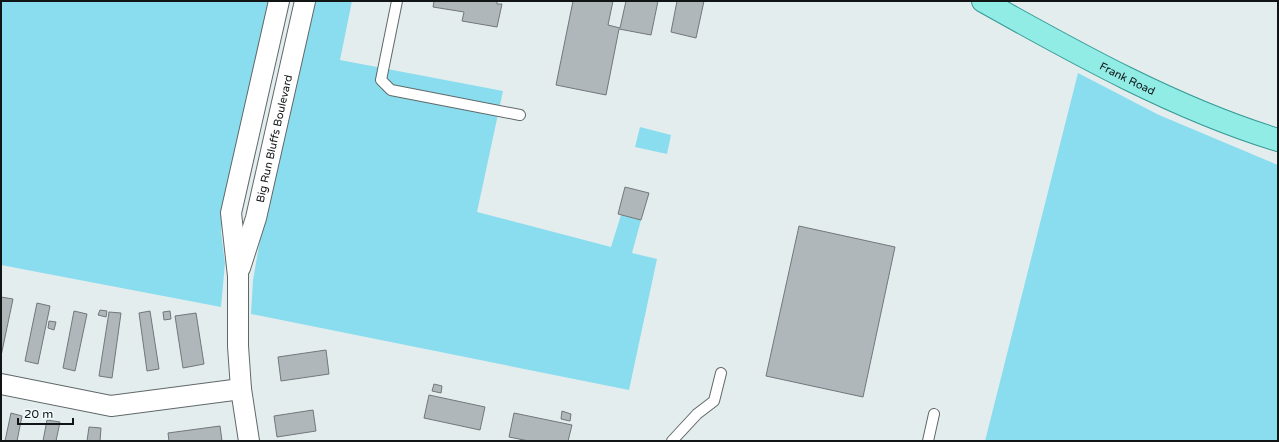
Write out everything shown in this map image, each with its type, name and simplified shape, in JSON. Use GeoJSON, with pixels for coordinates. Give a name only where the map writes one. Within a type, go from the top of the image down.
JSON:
{"type":"FeatureCollection","features":[{"type":"Feature","properties":{"kind":"main road","name":"Frank Road"},"geometry":{"type":"LineString","coordinates":[[984,1],[1150,89],[1212,117],[1278,140]]}},
{"type":"Feature","properties":{"kind":"street","name":"Big Run Bluffs Boulevard"},"geometry":{"type":"LineString","coordinates":[[249,441],[241,389],[238,346],[238,276],[231,213],[279,1]]}},
{"type":"Feature","properties":{"kind":"street","name":"Big Run Bluffs Boulevard"},"geometry":{"type":"LineString","coordinates":[[238,276],[256,218],[305,1]]}},
{"type":"Feature","properties":{"kind":"street"},"geometry":{"type":"LineString","coordinates":[[1,384],[111,406],[241,389]]}},
{"type":"Feature","properties":{"kind":"lane"},"geometry":{"type":"LineString","coordinates":[[397,1],[381,80],[391,90],[520,116]]}},
{"type":"Feature","properties":{"kind":"lane"},"geometry":{"type":"LineString","coordinates":[[672,441],[697,414],[714,401],[721,373]]}},
{"type":"Feature","properties":{"kind":"lane"},"geometry":{"type":"LineString","coordinates":[[928,441],[934,414]]}},
{"type":"Feature","properties":{"kind":"shaded area"},"geometry":{"type":"Polygon","coordinates":[[[1,1],[272,1],[223,215],[221,232],[225,263],[221,307],[1,265],[1,1]]]}},
{"type":"Feature","properties":{"kind":"shaded area"},"geometry":{"type":"Polygon","coordinates":[[[314,1],[352,1],[340,60],[503,91],[477,212],[611,247],[621,215],[641,220],[632,253],[657,259],[629,390],[251,314],[253,280],[264,217],[314,1]]]}},
{"type":"Feature","properties":{"kind":"shaded area"},"geometry":{"type":"Polygon","coordinates":[[[1078,73],[1159,115],[1278,165],[1278,441],[985,441],[1078,73]]]}},
{"type":"Feature","properties":{"kind":"shaded area"},"geometry":{"type":"Polygon","coordinates":[[[640,127],[671,135],[667,154],[635,147],[640,127]]]}},
{"type":"Feature","properties":{"kind":"building"},"geometry":{"type":"Polygon","coordinates":[[[434,1],[497,1],[497,4],[502,4],[497,27],[462,21],[464,12],[433,7],[434,1]]]}},
{"type":"Feature","properties":{"kind":"building"},"geometry":{"type":"Polygon","coordinates":[[[573,1],[613,1],[608,25],[620,28],[626,1],[658,1],[651,35],[619,29],[606,95],[556,85],[573,1]]]}},
{"type":"Feature","properties":{"kind":"building"},"geometry":{"type":"Polygon","coordinates":[[[677,1],[704,1],[696,38],[671,32],[677,1]]]}},
{"type":"Feature","properties":{"kind":"building"},"geometry":{"type":"Polygon","coordinates":[[[625,187],[649,193],[641,220],[618,214],[625,187]]]}},
{"type":"Feature","properties":{"kind":"building"},"geometry":{"type":"Polygon","coordinates":[[[799,226],[895,247],[863,397],[766,376],[799,226]]]}},
{"type":"Feature","properties":{"kind":"building"},"geometry":{"type":"Polygon","coordinates":[[[1,297],[13,299],[1,356],[1,297]]]}},
{"type":"Feature","properties":{"kind":"building"},"geometry":{"type":"Polygon","coordinates":[[[37,303],[50,306],[38,364],[25,361],[37,303]]]}},
{"type":"Feature","properties":{"kind":"building"},"geometry":{"type":"Polygon","coordinates":[[[100,310],[107,311],[106,317],[98,315],[100,310]]]}},
{"type":"Feature","properties":{"kind":"building"},"geometry":{"type":"Polygon","coordinates":[[[74,311],[87,314],[75,371],[63,368],[74,311]]]}},
{"type":"Feature","properties":{"kind":"building"},"geometry":{"type":"Polygon","coordinates":[[[150,311],[159,369],[147,371],[139,313],[150,311]]]}},
{"type":"Feature","properties":{"kind":"building"},"geometry":{"type":"Polygon","coordinates":[[[170,311],[171,319],[164,320],[163,312],[170,311]]]}},
{"type":"Feature","properties":{"kind":"building"},"geometry":{"type":"Polygon","coordinates":[[[109,312],[121,313],[112,378],[99,376],[109,312]]]}},
{"type":"Feature","properties":{"kind":"building"},"geometry":{"type":"Polygon","coordinates":[[[196,313],[204,364],[183,368],[175,316],[196,313]]]}},
{"type":"Feature","properties":{"kind":"building"},"geometry":{"type":"Polygon","coordinates":[[[49,321],[56,322],[54,330],[48,328],[49,321]]]}},
{"type":"Feature","properties":{"kind":"building"},"geometry":{"type":"Polygon","coordinates":[[[326,350],[329,374],[281,381],[278,357],[326,350]]]}},
{"type":"Feature","properties":{"kind":"building"},"geometry":{"type":"Polygon","coordinates":[[[434,384],[442,386],[441,393],[432,391],[434,384]]]}},
{"type":"Feature","properties":{"kind":"building"},"geometry":{"type":"Polygon","coordinates":[[[429,395],[485,407],[480,430],[424,418],[429,395]]]}},
{"type":"Feature","properties":{"kind":"building"},"geometry":{"type":"Polygon","coordinates":[[[313,410],[316,431],[277,437],[274,416],[313,410]]]}},
{"type":"Feature","properties":{"kind":"building"},"geometry":{"type":"Polygon","coordinates":[[[562,411],[571,414],[570,421],[561,419],[562,411]]]}},
{"type":"Feature","properties":{"kind":"building"},"geometry":{"type":"Polygon","coordinates":[[[11,413],[22,416],[17,441],[5,441],[11,413]]]}},
{"type":"Feature","properties":{"kind":"building"},"geometry":{"type":"Polygon","coordinates":[[[514,413],[572,425],[568,441],[529,441],[509,437],[514,413]]]}},
{"type":"Feature","properties":{"kind":"building"},"geometry":{"type":"Polygon","coordinates":[[[47,420],[60,422],[56,441],[43,441],[47,420]]]}},
{"type":"Feature","properties":{"kind":"building"},"geometry":{"type":"Polygon","coordinates":[[[220,426],[222,441],[169,441],[168,433],[220,426]]]}},
{"type":"Feature","properties":{"kind":"building"},"geometry":{"type":"Polygon","coordinates":[[[89,427],[101,428],[100,441],[87,441],[89,427]]]}}]}
